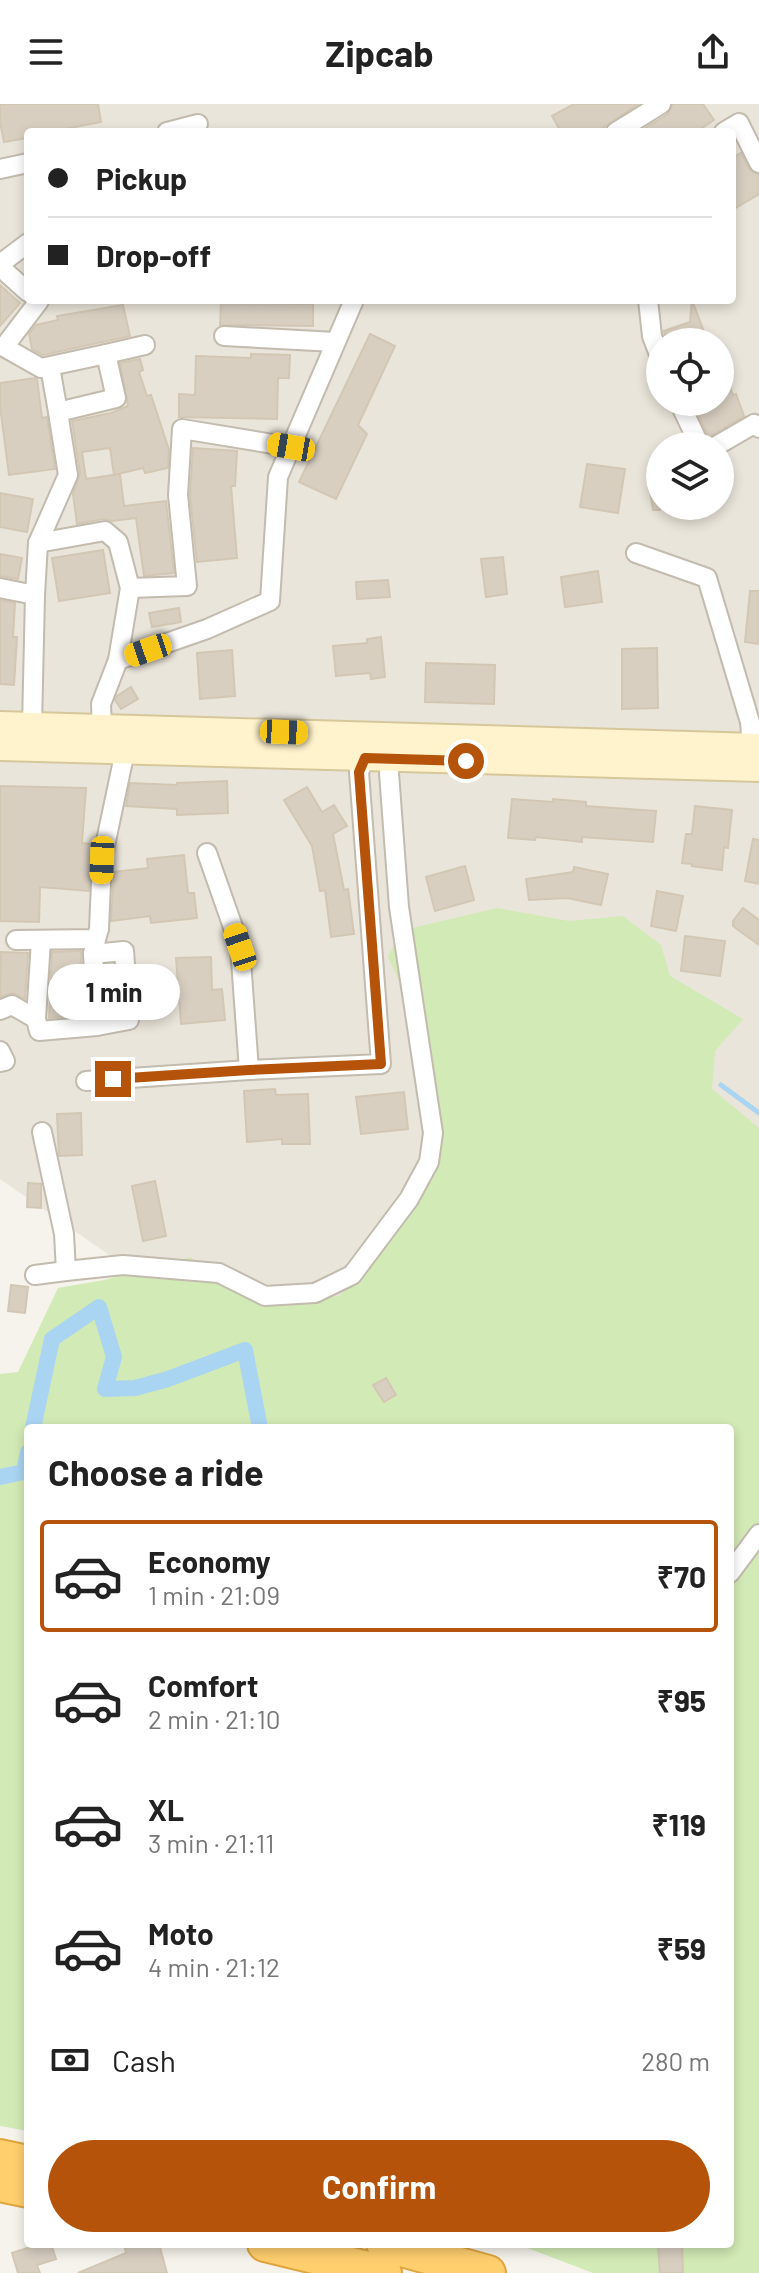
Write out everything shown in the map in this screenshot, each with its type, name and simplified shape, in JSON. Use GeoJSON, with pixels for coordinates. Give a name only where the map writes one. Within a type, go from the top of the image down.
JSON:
{"type":"FeatureCollection","features":[{"type":"Feature","properties":{"kind":"highway"},"geometry":{"type":"LineString","coordinates":[[0,2157],[24,2162]]}},
{"type":"Feature","properties":{"kind":"highway"},"geometry":{"type":"LineString","coordinates":[[0,2184],[24,2189]]}},
{"type":"Feature","properties":{"kind":"highway"},"geometry":{"type":"LineString","coordinates":[[277,2248],[332,2267],[380,2258],[488,2273]]}},
{"type":"Feature","properties":{"kind":"main road"},"geometry":{"type":"LineString","coordinates":[[0,725],[102,728],[398,756]]}},
{"type":"Feature","properties":{"kind":"main road"},"geometry":{"type":"LineString","coordinates":[[0,747],[365,758],[756,757]]}},
{"type":"Feature","properties":{"kind":"street"},"geometry":{"type":"LineString","coordinates":[[622,128],[661,104]]}},
{"type":"Feature","properties":{"kind":"street"},"geometry":{"type":"LineString","coordinates":[[731,128],[739,123],[759,163]]}},
{"type":"Feature","properties":{"kind":"street"},"geometry":{"type":"LineString","coordinates":[[182,128],[198,124]]}},
{"type":"Feature","properties":{"kind":"street"},"geometry":{"type":"LineString","coordinates":[[0,169],[24,164]]}},
{"type":"Feature","properties":{"kind":"street"},"geometry":{"type":"LineString","coordinates":[[24,246],[0,265],[24,288]]}},
{"type":"Feature","properties":{"kind":"street"},"geometry":{"type":"LineString","coordinates":[[37,304],[4,347],[41,368],[145,345]]}},
{"type":"Feature","properties":{"kind":"street"},"geometry":{"type":"LineString","coordinates":[[118,660],[207,629],[270,601],[278,477],[352,304]]}},
{"type":"Feature","properties":{"kind":"street"},"geometry":{"type":"LineString","coordinates":[[648,304],[651,328]]}},
{"type":"Feature","properties":{"kind":"street"},"geometry":{"type":"LineString","coordinates":[[224,336],[335,342]]}},
{"type":"Feature","properties":{"kind":"street"},"geometry":{"type":"LineString","coordinates":[[58,412],[116,398],[106,354]]}},
{"type":"Feature","properties":{"kind":"street"},"geometry":{"type":"LineString","coordinates":[[32,726],[38,543],[68,475],[50,367]]}},
{"type":"Feature","properties":{"kind":"street"},"geometry":{"type":"LineString","coordinates":[[734,436],[754,424],[759,428]]}},
{"type":"Feature","properties":{"kind":"street"},"geometry":{"type":"LineString","coordinates":[[130,588],[187,586],[178,495],[182,429],[291,447]]}},
{"type":"Feature","properties":{"kind":"street"},"geometry":{"type":"LineString","coordinates":[[38,543],[105,531],[118,542],[130,588],[118,660],[101,704],[102,728]]}},
{"type":"Feature","properties":{"kind":"street"},"geometry":{"type":"LineString","coordinates":[[636,553],[707,578],[750,722],[756,757]]}},
{"type":"Feature","properties":{"kind":"street"},"geometry":{"type":"LineString","coordinates":[[0,588],[35,595]]}},
{"type":"Feature","properties":{"kind":"street"},"geometry":{"type":"LineString","coordinates":[[97,1026],[95,946],[99,929],[102,860],[125,751]]}},
{"type":"Feature","properties":{"kind":"street"},"geometry":{"type":"LineString","coordinates":[[35,1275],[123,1265],[219,1273],[265,1296],[315,1293],[352,1275],[409,1199],[429,1162],[433,1133],[399,907],[398,756]]}},
{"type":"Feature","properties":{"kind":"street"},"geometry":{"type":"LineString","coordinates":[[86,1081],[381,1064],[359,772],[365,758]]}},
{"type":"Feature","properties":{"kind":"street"},"geometry":{"type":"LineString","coordinates":[[207,853],[240,947],[249,1070]]}},
{"type":"Feature","properties":{"kind":"street"},"geometry":{"type":"LineString","coordinates":[[16,940],[41,940],[124,951],[129,1020],[39,1031],[36,1019],[41,940]]}},
{"type":"Feature","properties":{"kind":"street"},"geometry":{"type":"LineString","coordinates":[[0,1010],[12,1005],[36,1019]]}},
{"type":"Feature","properties":{"kind":"street"},"geometry":{"type":"LineString","coordinates":[[0,1051],[5,1061],[0,1062]]}},
{"type":"Feature","properties":{"kind":"street"},"geometry":{"type":"LineString","coordinates":[[42,1132],[64,1234],[66,1271]]}},
{"type":"Feature","properties":{"kind":"street"},"geometry":{"type":"LineString","coordinates":[[734,1568],[759,1534]]}},
{"type":"Feature","properties":{"kind":"shaded area"},"geometry":{"type":"Polygon","coordinates":[[[0,104],[759,104],[759,1585],[734,1450],[734,1424],[346,1420],[0,1179],[0,104]]]}},
{"type":"Feature","properties":{"kind":"green space"},"geometry":{"type":"Polygon","coordinates":[[[497,908],[569,921],[623,916],[661,945],[670,976],[743,1019],[715,1051],[712,1089],[759,1128],[759,2273],[593,2273],[527,2248],[734,2248],[734,1424],[24,1424],[24,2130],[0,2126],[0,1374],[18,1372],[58,1288],[104,1280],[190,1257],[257,1303],[340,1296],[433,1165],[433,1057],[388,957],[400,931],[497,908]]]}},
{"type":"Feature","properties":{"kind":"building"},"geometry":{"type":"Polygon","coordinates":[[[98,104],[101,122],[70,128],[24,128],[24,139],[4,142],[0,105],[98,104]]]}},
{"type":"Feature","properties":{"kind":"building"},"geometry":{"type":"Polygon","coordinates":[[[574,104],[638,104],[603,128],[559,128],[552,116],[574,104]]]}},
{"type":"Feature","properties":{"kind":"building"},"geometry":{"type":"Polygon","coordinates":[[[673,104],[703,104],[714,120],[702,128],[645,128],[668,114],[673,104]]]}},
{"type":"Feature","properties":{"kind":"building"},"geometry":{"type":"Polygon","coordinates":[[[741,153],[749,169],[759,175],[759,194],[736,208],[736,156],[741,153]]]}},
{"type":"Feature","properties":{"kind":"building"},"geometry":{"type":"Polygon","coordinates":[[[0,285],[20,303],[0,326],[0,285]]]}},
{"type":"Feature","properties":{"kind":"building"},"geometry":{"type":"Polygon","coordinates":[[[221,304],[313,304],[313,326],[220,325],[221,304]]]}},
{"type":"Feature","properties":{"kind":"building"},"geometry":{"type":"Polygon","coordinates":[[[694,304],[703,328],[673,328],[690,322],[694,304]]]}},
{"type":"Feature","properties":{"kind":"building"},"geometry":{"type":"Polygon","coordinates":[[[123,305],[130,336],[43,355],[32,349],[29,334],[36,325],[58,320],[57,316],[123,305]]]}},
{"type":"Feature","properties":{"kind":"building"},"geometry":{"type":"Polygon","coordinates":[[[370,334],[395,346],[358,425],[367,434],[336,499],[299,482],[370,334]]]}},
{"type":"Feature","properties":{"kind":"building"},"geometry":{"type":"Polygon","coordinates":[[[251,354],[290,355],[289,378],[278,378],[277,419],[179,417],[179,394],[195,395],[196,356],[251,358],[251,354]]]}},
{"type":"Feature","properties":{"kind":"building"},"geometry":{"type":"Polygon","coordinates":[[[140,359],[143,370],[139,372],[147,396],[151,395],[169,450],[168,468],[145,473],[143,468],[115,475],[120,474],[124,506],[166,501],[174,573],[144,576],[136,518],[77,524],[73,494],[80,473],[72,421],[128,406],[120,363],[140,359]],[[110,448],[82,452],[86,479],[114,475],[110,448]]]}},
{"type":"Feature","properties":{"kind":"building"},"geometry":{"type":"Polygon","coordinates":[[[35,378],[42,418],[47,417],[55,469],[9,475],[0,383],[35,378]]]}},
{"type":"Feature","properties":{"kind":"building"},"geometry":{"type":"Polygon","coordinates":[[[736,394],[744,416],[717,432],[707,432],[699,416],[734,416],[736,394]]]}},
{"type":"Feature","properties":{"kind":"building"},"geometry":{"type":"Polygon","coordinates":[[[193,448],[237,451],[235,486],[231,486],[237,558],[197,562],[190,495],[193,448]]]}},
{"type":"Feature","properties":{"kind":"building"},"geometry":{"type":"Polygon","coordinates":[[[587,464],[625,469],[618,513],[580,507],[587,464]]]}},
{"type":"Feature","properties":{"kind":"building"},"geometry":{"type":"Polygon","coordinates":[[[0,493],[33,499],[27,532],[0,527],[0,493]]]}},
{"type":"Feature","properties":{"kind":"building"},"geometry":{"type":"Polygon","coordinates":[[[103,550],[110,593],[59,601],[52,558],[103,550]]]}},
{"type":"Feature","properties":{"kind":"building"},"geometry":{"type":"Polygon","coordinates":[[[0,554],[22,558],[18,579],[0,576],[0,554]]]}},
{"type":"Feature","properties":{"kind":"building"},"geometry":{"type":"Polygon","coordinates":[[[503,557],[507,594],[486,597],[481,559],[503,557]]]}},
{"type":"Feature","properties":{"kind":"building"},"geometry":{"type":"Polygon","coordinates":[[[598,571],[602,602],[565,607],[561,577],[598,571]]]}},
{"type":"Feature","properties":{"kind":"building"},"geometry":{"type":"Polygon","coordinates":[[[388,580],[390,597],[357,599],[356,582],[388,580]]]}},
{"type":"Feature","properties":{"kind":"building"},"geometry":{"type":"Polygon","coordinates":[[[750,591],[759,591],[759,644],[745,642],[750,591]]]}},
{"type":"Feature","properties":{"kind":"building"},"geometry":{"type":"Polygon","coordinates":[[[0,600],[15,603],[13,637],[17,637],[14,685],[0,684],[0,600]]]}},
{"type":"Feature","properties":{"kind":"building"},"geometry":{"type":"Polygon","coordinates":[[[179,608],[181,622],[152,627],[149,613],[179,608]]]}},
{"type":"Feature","properties":{"kind":"building"},"geometry":{"type":"Polygon","coordinates":[[[381,637],[385,677],[371,679],[370,673],[336,676],[333,646],[367,643],[367,639],[381,637]]]}},
{"type":"Feature","properties":{"kind":"building"},"geometry":{"type":"Polygon","coordinates":[[[657,648],[658,708],[622,709],[622,649],[657,648]]]}},
{"type":"Feature","properties":{"kind":"building"},"geometry":{"type":"Polygon","coordinates":[[[232,650],[235,696],[200,699],[197,653],[232,650]]]}},
{"type":"Feature","properties":{"kind":"building"},"geometry":{"type":"Polygon","coordinates":[[[426,663],[495,665],[494,704],[425,702],[426,663]]]}},
{"type":"Feature","properties":{"kind":"building"},"geometry":{"type":"Polygon","coordinates":[[[131,687],[138,699],[121,709],[115,700],[131,687]]]}},
{"type":"Feature","properties":{"kind":"building"},"geometry":{"type":"Polygon","coordinates":[[[227,781],[228,813],[177,815],[177,809],[126,806],[130,783],[177,785],[227,781]]]}},
{"type":"Feature","properties":{"kind":"building"},"geometry":{"type":"Polygon","coordinates":[[[0,786],[86,788],[82,843],[93,844],[89,891],[40,887],[39,922],[0,921],[0,786]]]}},
{"type":"Feature","properties":{"kind":"building"},"geometry":{"type":"Polygon","coordinates":[[[307,787],[322,812],[334,805],[347,826],[333,834],[344,890],[348,889],[354,934],[331,937],[325,890],[320,891],[312,846],[284,800],[307,787]]]}},
{"type":"Feature","properties":{"kind":"building"},"geometry":{"type":"Polygon","coordinates":[[[512,799],[553,802],[553,799],[586,802],[586,806],[656,811],[653,842],[582,837],[582,842],[536,837],[535,840],[508,838],[512,799]]]}},
{"type":"Feature","properties":{"kind":"building"},"geometry":{"type":"Polygon","coordinates":[[[695,806],[732,810],[722,870],[682,863],[686,834],[692,834],[695,806]]]}},
{"type":"Feature","properties":{"kind":"building"},"geometry":{"type":"Polygon","coordinates":[[[753,839],[759,840],[759,884],[745,881],[753,839]]]}},
{"type":"Feature","properties":{"kind":"building"},"geometry":{"type":"Polygon","coordinates":[[[184,855],[188,893],[194,893],[197,918],[151,923],[150,916],[111,921],[114,872],[148,868],[147,859],[184,855]]]}},
{"type":"Feature","properties":{"kind":"building"},"geometry":{"type":"Polygon","coordinates":[[[465,866],[474,900],[435,911],[426,877],[465,866]]]}},
{"type":"Feature","properties":{"kind":"building"},"geometry":{"type":"Polygon","coordinates":[[[574,867],[608,874],[601,905],[567,898],[529,900],[526,879],[573,872],[574,867]]]}},
{"type":"Feature","properties":{"kind":"building"},"geometry":{"type":"Polygon","coordinates":[[[657,891],[683,896],[676,931],[651,926],[657,891]]]}},
{"type":"Feature","properties":{"kind":"building"},"geometry":{"type":"Polygon","coordinates":[[[743,908],[759,920],[759,945],[733,926],[733,921],[743,908]]]}},
{"type":"Feature","properties":{"kind":"building"},"geometry":{"type":"Polygon","coordinates":[[[685,936],[725,941],[720,976],[681,971],[685,936]]]}},
{"type":"Feature","properties":{"kind":"building"},"geometry":{"type":"Polygon","coordinates":[[[81,951],[84,1015],[49,1018],[52,952],[81,951]]]}},
{"type":"Feature","properties":{"kind":"building"},"geometry":{"type":"Polygon","coordinates":[[[1,952],[28,953],[25,999],[13,993],[0,997],[1,952]]]}},
{"type":"Feature","properties":{"kind":"building"},"geometry":{"type":"Polygon","coordinates":[[[211,957],[212,990],[222,989],[225,1020],[181,1024],[176,958],[211,957]]]}},
{"type":"Feature","properties":{"kind":"building"},"geometry":{"type":"Polygon","coordinates":[[[114,974],[116,1010],[108,1012],[106,975],[114,974]]]}},
{"type":"Feature","properties":{"kind":"building"},"geometry":{"type":"Polygon","coordinates":[[[275,1089],[276,1095],[308,1094],[310,1144],[282,1144],[282,1139],[247,1142],[244,1091],[275,1089]]]}},
{"type":"Feature","properties":{"kind":"building"},"geometry":{"type":"Polygon","coordinates":[[[404,1092],[408,1129],[361,1134],[356,1097],[404,1092]]]}},
{"type":"Feature","properties":{"kind":"building"},"geometry":{"type":"Polygon","coordinates":[[[81,1113],[82,1155],[59,1156],[57,1114],[81,1113]]]}},
{"type":"Feature","properties":{"kind":"building"},"geometry":{"type":"Polygon","coordinates":[[[155,1181],[166,1236],[143,1241],[132,1186],[155,1181]]]}},
{"type":"Feature","properties":{"kind":"building"},"geometry":{"type":"Polygon","coordinates":[[[28,1183],[41,1184],[41,1208],[27,1207],[28,1183]]]}},
{"type":"Feature","properties":{"kind":"building"},"geometry":{"type":"Polygon","coordinates":[[[11,1285],[28,1287],[25,1313],[8,1311],[11,1285]]]}},
{"type":"Feature","properties":{"kind":"building"},"geometry":{"type":"Polygon","coordinates":[[[386,1378],[396,1395],[384,1402],[373,1385],[386,1378]]]}},
{"type":"Feature","properties":{"kind":"building"},"geometry":{"type":"Polygon","coordinates":[[[28,2248],[52,2248],[56,2259],[37,2265],[40,2273],[18,2273],[12,2253],[28,2248]]]}},
{"type":"Feature","properties":{"kind":"building"},"geometry":{"type":"Polygon","coordinates":[[[125,2248],[160,2248],[167,2273],[78,2273],[126,2253],[125,2248]]]}},
{"type":"Feature","properties":{"kind":"building"},"geometry":{"type":"Polygon","coordinates":[[[658,2248],[682,2248],[683,2273],[660,2273],[658,2248]]]}},
{"type":"Feature","properties":{"kind":"waterway"},"geometry":{"type":"LineString","coordinates":[[721,1085],[759,1113]]}},
{"type":"Feature","properties":{"kind":"waterway"},"geometry":{"type":"LineString","coordinates":[[34,1424],[52,1339],[99,1307],[114,1357],[105,1389],[135,1388],[168,1379],[245,1350],[259,1424]]}},
{"type":"Feature","properties":{"kind":"waterway"},"geometry":{"type":"LineString","coordinates":[[0,1477],[24,1472]]}},
{"type":"Feature","properties":{"kind":"route"},"geometry":{"type":"LineString","coordinates":[[113,1079],[381,1064],[359,772],[365,758],[466,761]]}}]}
